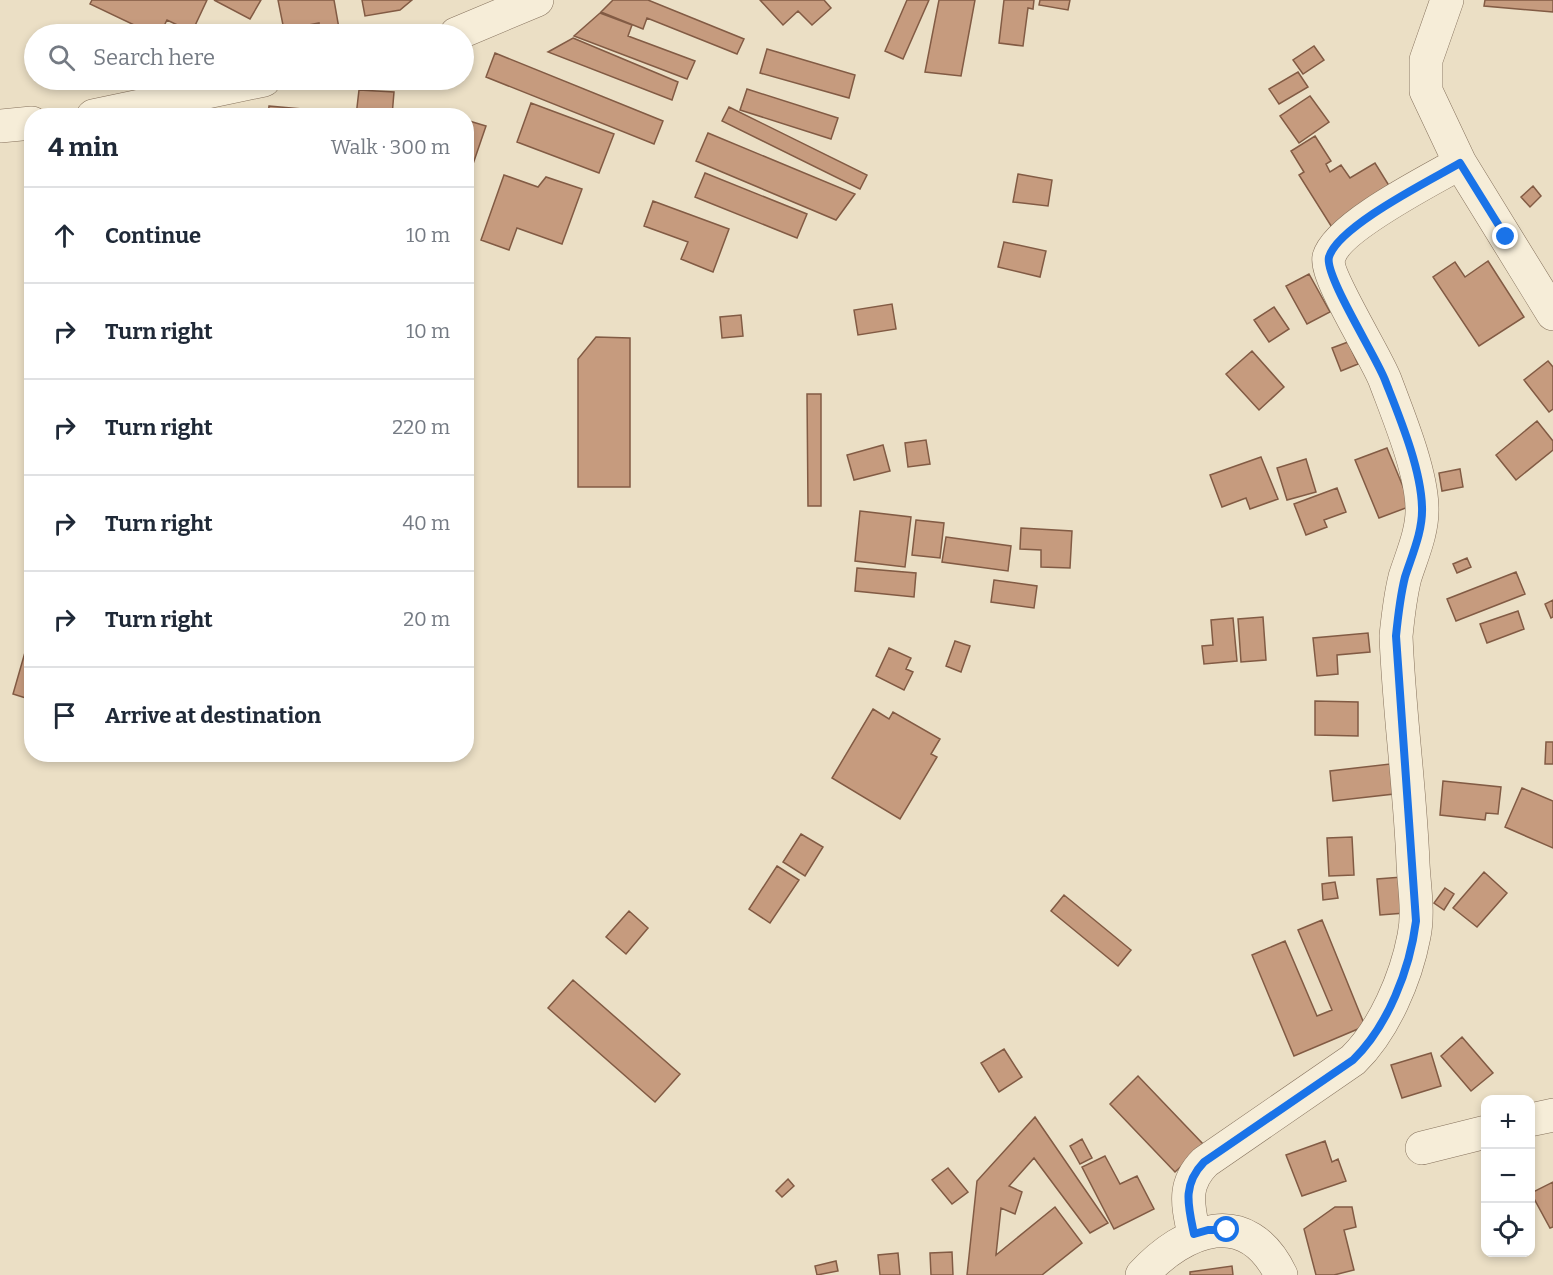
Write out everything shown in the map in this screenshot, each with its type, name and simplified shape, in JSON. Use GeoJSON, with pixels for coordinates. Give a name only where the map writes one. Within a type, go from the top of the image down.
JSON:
{"type":"FeatureCollection","features":[{"type":"Feature","properties":{"kind":"street"},"geometry":{"type":"LineString","coordinates":[[474,26],[537,0]]}},
{"type":"Feature","properties":{"kind":"street"},"geometry":{"type":"LineString","coordinates":[[1447,0],[1426,60],[1426,91],[1460,163],[1553,314]]}},
{"type":"Feature","properties":{"kind":"street"},"geometry":{"type":"LineString","coordinates":[[131,108],[216,90]]}},
{"type":"Feature","properties":{"kind":"street"},"geometry":{"type":"LineString","coordinates":[[0,126],[24,124]]}},
{"type":"Feature","properties":{"kind":"street"},"geometry":{"type":"LineString","coordinates":[[1194,1234],[1187,1192],[1196,1171],[1204,1162],[1353,1060],[1370,1043],[1397,989],[1414,937],[1416,921],[1413,848],[1396,636],[1399,602],[1415,546],[1422,508],[1414,469],[1398,414],[1363,333],[1330,275],[1328,260],[1341,237],[1460,163]]}},
{"type":"Feature","properties":{"kind":"street"},"geometry":{"type":"LineString","coordinates":[[1535,1119],[1553,1115]]}},
{"type":"Feature","properties":{"kind":"street"},"geometry":{"type":"LineString","coordinates":[[1422,1148],[1481,1133]]}},
{"type":"Feature","properties":{"kind":"street"},"geometry":{"type":"LineString","coordinates":[[1142,1275],[1163,1255],[1194,1234],[1208,1230],[1227,1230],[1243,1236],[1270,1257],[1281,1275]]}},
{"type":"Feature","properties":{"kind":"building"},"geometry":{"type":"Polygon","coordinates":[[[92,0],[207,0],[196,24],[175,24],[167,20],[165,24],[132,24],[90,4],[92,0]]]}},
{"type":"Feature","properties":{"kind":"building"},"geometry":{"type":"Polygon","coordinates":[[[214,0],[261,0],[250,19],[214,0]]]}},
{"type":"Feature","properties":{"kind":"building"},"geometry":{"type":"Polygon","coordinates":[[[278,0],[334,0],[338,24],[283,24],[278,0]]]}},
{"type":"Feature","properties":{"kind":"building"},"geometry":{"type":"Polygon","coordinates":[[[362,0],[412,0],[400,10],[365,16],[362,0]]]}},
{"type":"Feature","properties":{"kind":"building"},"geometry":{"type":"Polygon","coordinates":[[[613,0],[648,0],[744,39],[737,54],[647,18],[643,29],[601,12],[613,0]]]}},
{"type":"Feature","properties":{"kind":"building"},"geometry":{"type":"Polygon","coordinates":[[[760,0],[824,0],[831,8],[812,25],[798,11],[783,25],[760,0]]]}},
{"type":"Feature","properties":{"kind":"building"},"geometry":{"type":"Polygon","coordinates":[[[907,0],[929,0],[903,59],[885,51],[907,0]]]}},
{"type":"Feature","properties":{"kind":"building"},"geometry":{"type":"Polygon","coordinates":[[[939,0],[975,0],[961,76],[925,72],[939,0]]]}},
{"type":"Feature","properties":{"kind":"building"},"geometry":{"type":"Polygon","coordinates":[[[1004,0],[1034,0],[1033,9],[1028,8],[1023,46],[999,43],[1004,0]]]}},
{"type":"Feature","properties":{"kind":"building"},"geometry":{"type":"Polygon","coordinates":[[[1040,0],[1070,0],[1068,10],[1039,5],[1040,0]]]}},
{"type":"Feature","properties":{"kind":"building"},"geometry":{"type":"Polygon","coordinates":[[[1485,0],[1553,0],[1553,12],[1484,6],[1485,0]]]}},
{"type":"Feature","properties":{"kind":"building"},"geometry":{"type":"Polygon","coordinates":[[[600,13],[632,25],[628,36],[695,61],[687,79],[574,36],[600,13]]]}},
{"type":"Feature","properties":{"kind":"building"},"geometry":{"type":"Polygon","coordinates":[[[573,38],[678,82],[672,100],[548,52],[573,38]]]}},
{"type":"Feature","properties":{"kind":"building"},"geometry":{"type":"Polygon","coordinates":[[[1314,46],[1324,60],[1303,74],[1293,60],[1314,46]]]}},
{"type":"Feature","properties":{"kind":"building"},"geometry":{"type":"Polygon","coordinates":[[[767,49],[855,75],[849,98],[760,73],[767,49]]]}},
{"type":"Feature","properties":{"kind":"building"},"geometry":{"type":"Polygon","coordinates":[[[495,53],[663,121],[654,144],[486,77],[495,53]]]}},
{"type":"Feature","properties":{"kind":"building"},"geometry":{"type":"Polygon","coordinates":[[[1298,72],[1308,87],[1279,104],[1269,89],[1298,72]]]}},
{"type":"Feature","properties":{"kind":"building"},"geometry":{"type":"Polygon","coordinates":[[[747,89],[838,118],[831,139],[740,110],[747,89]]]}},
{"type":"Feature","properties":{"kind":"building"},"geometry":{"type":"Polygon","coordinates":[[[359,90],[394,92],[393,108],[357,108],[359,90]]]}},
{"type":"Feature","properties":{"kind":"building"},"geometry":{"type":"Polygon","coordinates":[[[1310,96],[1329,122],[1299,143],[1280,116],[1310,96]]]}},
{"type":"Feature","properties":{"kind":"building"},"geometry":{"type":"Polygon","coordinates":[[[531,103],[614,134],[599,173],[517,142],[531,103]]]}},
{"type":"Feature","properties":{"kind":"building"},"geometry":{"type":"Polygon","coordinates":[[[729,107],[867,175],[860,189],[722,121],[729,107]]]}},
{"type":"Feature","properties":{"kind":"building"},"geometry":{"type":"Polygon","coordinates":[[[474,122],[486,126],[474,161],[474,122]]]}},
{"type":"Feature","properties":{"kind":"building"},"geometry":{"type":"Polygon","coordinates":[[[708,133],[855,194],[836,220],[696,161],[708,133]]]}},
{"type":"Feature","properties":{"kind":"building"},"geometry":{"type":"Polygon","coordinates":[[[1315,136],[1331,161],[1326,164],[1330,172],[1341,165],[1350,178],[1375,163],[1393,192],[1333,229],[1299,175],[1304,172],[1291,151],[1315,136]]]}},
{"type":"Feature","properties":{"kind":"building"},"geometry":{"type":"Polygon","coordinates":[[[705,173],[807,214],[797,238],[695,197],[705,173]]]}},
{"type":"Feature","properties":{"kind":"building"},"geometry":{"type":"Polygon","coordinates":[[[1018,174],[1052,180],[1048,206],[1013,202],[1018,174]]]}},
{"type":"Feature","properties":{"kind":"building"},"geometry":{"type":"Polygon","coordinates":[[[504,175],[538,187],[546,177],[582,189],[562,244],[517,228],[509,250],[481,240],[504,175]]]}},
{"type":"Feature","properties":{"kind":"building"},"geometry":{"type":"Polygon","coordinates":[[[1533,186],[1541,196],[1530,207],[1521,197],[1533,186]]]}},
{"type":"Feature","properties":{"kind":"building"},"geometry":{"type":"Polygon","coordinates":[[[653,201],[729,229],[713,272],[681,259],[688,242],[644,226],[653,201]]]}},
{"type":"Feature","properties":{"kind":"building"},"geometry":{"type":"Polygon","coordinates":[[[1004,242],[1046,251],[1040,277],[998,267],[1004,242]]]}},
{"type":"Feature","properties":{"kind":"building"},"geometry":{"type":"Polygon","coordinates":[[[1488,261],[1524,317],[1479,346],[1433,277],[1455,262],[1465,277],[1488,261]]]}},
{"type":"Feature","properties":{"kind":"building"},"geometry":{"type":"Polygon","coordinates":[[[1309,274],[1330,312],[1307,324],[1286,286],[1309,274]]]}},
{"type":"Feature","properties":{"kind":"building"},"geometry":{"type":"Polygon","coordinates":[[[892,304],[896,329],[858,335],[854,310],[892,304]]]}},
{"type":"Feature","properties":{"kind":"building"},"geometry":{"type":"Polygon","coordinates":[[[1274,307],[1289,329],[1269,342],[1254,320],[1274,307]]]}},
{"type":"Feature","properties":{"kind":"building"},"geometry":{"type":"Polygon","coordinates":[[[741,315],[743,336],[722,338],[720,317],[741,315]]]}},
{"type":"Feature","properties":{"kind":"building"},"geometry":{"type":"Polygon","coordinates":[[[596,337],[630,338],[630,487],[578,487],[578,359],[596,337]]]}},
{"type":"Feature","properties":{"kind":"building"},"geometry":{"type":"Polygon","coordinates":[[[1348,342],[1358,364],[1341,371],[1332,348],[1348,342]]]}},
{"type":"Feature","properties":{"kind":"building"},"geometry":{"type":"Polygon","coordinates":[[[1252,351],[1284,387],[1259,410],[1226,374],[1252,351]]]}},
{"type":"Feature","properties":{"kind":"building"},"geometry":{"type":"Polygon","coordinates":[[[1548,361],[1553,367],[1553,409],[1549,412],[1524,380],[1548,361]]]}},
{"type":"Feature","properties":{"kind":"building"},"geometry":{"type":"Polygon","coordinates":[[[807,394],[821,394],[821,506],[808,506],[807,394]]]}},
{"type":"Feature","properties":{"kind":"building"},"geometry":{"type":"Polygon","coordinates":[[[1537,421],[1553,441],[1553,450],[1516,480],[1496,455],[1537,421]]]}},
{"type":"Feature","properties":{"kind":"building"},"geometry":{"type":"Polygon","coordinates":[[[926,440],[930,464],[908,467],[905,443],[926,440]]]}},
{"type":"Feature","properties":{"kind":"building"},"geometry":{"type":"Polygon","coordinates":[[[883,445],[890,471],[854,480],[847,455],[883,445]]]}},
{"type":"Feature","properties":{"kind":"building"},"geometry":{"type":"Polygon","coordinates":[[[1387,448],[1411,506],[1379,518],[1355,460],[1387,448]]]}},
{"type":"Feature","properties":{"kind":"building"},"geometry":{"type":"Polygon","coordinates":[[[1261,457],[1278,499],[1250,509],[1246,498],[1222,507],[1210,475],[1261,457]]]}},
{"type":"Feature","properties":{"kind":"building"},"geometry":{"type":"Polygon","coordinates":[[[1306,459],[1316,492],[1287,500],[1277,468],[1306,459]]]}},
{"type":"Feature","properties":{"kind":"building"},"geometry":{"type":"Polygon","coordinates":[[[1460,469],[1463,487],[1442,491],[1439,473],[1460,469]]]}},
{"type":"Feature","properties":{"kind":"building"},"geometry":{"type":"Polygon","coordinates":[[[1337,488],[1346,512],[1324,520],[1327,527],[1306,535],[1294,504],[1337,488]]]}},
{"type":"Feature","properties":{"kind":"building"},"geometry":{"type":"Polygon","coordinates":[[[860,511],[911,517],[905,567],[855,561],[860,511]]]}},
{"type":"Feature","properties":{"kind":"building"},"geometry":{"type":"Polygon","coordinates":[[[916,520],[944,523],[940,558],[912,555],[916,520]]]}},
{"type":"Feature","properties":{"kind":"building"},"geometry":{"type":"Polygon","coordinates":[[[1021,528],[1072,531],[1070,568],[1041,567],[1041,550],[1020,549],[1021,528]]]}},
{"type":"Feature","properties":{"kind":"building"},"geometry":{"type":"Polygon","coordinates":[[[946,537],[1011,546],[1008,571],[942,562],[946,537]]]}},
{"type":"Feature","properties":{"kind":"building"},"geometry":{"type":"Polygon","coordinates":[[[1467,558],[1471,567],[1457,573],[1453,564],[1467,558]]]}},
{"type":"Feature","properties":{"kind":"building"},"geometry":{"type":"Polygon","coordinates":[[[857,568],[916,573],[914,597],[855,591],[857,568]]]}},
{"type":"Feature","properties":{"kind":"building"},"geometry":{"type":"Polygon","coordinates":[[[1516,572],[1525,594],[1456,621],[1447,599],[1516,572]]]}},
{"type":"Feature","properties":{"kind":"building"},"geometry":{"type":"Polygon","coordinates":[[[994,580],[1037,586],[1034,608],[991,602],[994,580]]]}},
{"type":"Feature","properties":{"kind":"building"},"geometry":{"type":"Polygon","coordinates":[[[1553,600],[1553,617],[1551,618],[1545,604],[1553,600]]]}},
{"type":"Feature","properties":{"kind":"building"},"geometry":{"type":"Polygon","coordinates":[[[1518,611],[1524,629],[1487,643],[1480,624],[1518,611]]]}},
{"type":"Feature","properties":{"kind":"building"},"geometry":{"type":"Polygon","coordinates":[[[1263,617],[1266,660],[1241,662],[1238,619],[1263,617]]]}},
{"type":"Feature","properties":{"kind":"building"},"geometry":{"type":"Polygon","coordinates":[[[1233,618],[1237,661],[1204,664],[1202,646],[1213,645],[1211,620],[1233,618]]]}},
{"type":"Feature","properties":{"kind":"building"},"geometry":{"type":"Polygon","coordinates":[[[1368,633],[1370,652],[1337,655],[1338,674],[1317,676],[1313,638],[1368,633]]]}},
{"type":"Feature","properties":{"kind":"building"},"geometry":{"type":"Polygon","coordinates":[[[955,641],[970,646],[961,672],[946,666],[955,641]]]}},
{"type":"Feature","properties":{"kind":"building"},"geometry":{"type":"Polygon","coordinates":[[[889,648],[911,658],[906,669],[913,672],[904,690],[876,676],[889,648]]]}},
{"type":"Feature","properties":{"kind":"building"},"geometry":{"type":"Polygon","coordinates":[[[24,656],[24,697],[13,694],[24,656]]]}},
{"type":"Feature","properties":{"kind":"building"},"geometry":{"type":"Polygon","coordinates":[[[1315,701],[1358,702],[1358,736],[1315,735],[1315,701]]]}},
{"type":"Feature","properties":{"kind":"building"},"geometry":{"type":"Polygon","coordinates":[[[873,709],[889,719],[893,712],[940,739],[931,754],[937,757],[900,819],[832,778],[873,709]]]}},
{"type":"Feature","properties":{"kind":"building"},"geometry":{"type":"Polygon","coordinates":[[[1546,742],[1553,742],[1553,764],[1545,764],[1546,742]]]}},
{"type":"Feature","properties":{"kind":"building"},"geometry":{"type":"Polygon","coordinates":[[[1390,764],[1394,794],[1333,801],[1330,771],[1390,764]]]}},
{"type":"Feature","properties":{"kind":"building"},"geometry":{"type":"Polygon","coordinates":[[[1443,781],[1501,787],[1498,814],[1486,813],[1485,820],[1440,815],[1443,781]]]}},
{"type":"Feature","properties":{"kind":"building"},"geometry":{"type":"Polygon","coordinates":[[[1522,788],[1553,801],[1553,848],[1505,827],[1522,788]]]}},
{"type":"Feature","properties":{"kind":"building"},"geometry":{"type":"Polygon","coordinates":[[[801,834],[823,847],[805,876],[783,862],[801,834]]]}},
{"type":"Feature","properties":{"kind":"building"},"geometry":{"type":"Polygon","coordinates":[[[1352,837],[1354,875],[1329,876],[1327,838],[1352,837]]]}},
{"type":"Feature","properties":{"kind":"building"},"geometry":{"type":"Polygon","coordinates":[[[777,866],[799,880],[770,923],[749,909],[777,866]]]}},
{"type":"Feature","properties":{"kind":"building"},"geometry":{"type":"Polygon","coordinates":[[[1484,872],[1507,893],[1477,927],[1453,908],[1484,872]]]}},
{"type":"Feature","properties":{"kind":"building"},"geometry":{"type":"Polygon","coordinates":[[[1402,877],[1405,913],[1380,915],[1377,879],[1402,877]]]}},
{"type":"Feature","properties":{"kind":"building"},"geometry":{"type":"Polygon","coordinates":[[[1335,882],[1338,898],[1323,900],[1322,884],[1335,882]]]}},
{"type":"Feature","properties":{"kind":"building"},"geometry":{"type":"Polygon","coordinates":[[[1445,888],[1454,894],[1444,910],[1434,903],[1445,888]]]}},
{"type":"Feature","properties":{"kind":"building"},"geometry":{"type":"Polygon","coordinates":[[[1064,895],[1131,950],[1118,966],[1051,911],[1064,895]]]}},
{"type":"Feature","properties":{"kind":"building"},"geometry":{"type":"Polygon","coordinates":[[[629,911],[648,928],[626,954],[606,937],[629,911]]]}},
{"type":"Feature","properties":{"kind":"building"},"geometry":{"type":"Polygon","coordinates":[[[1322,920],[1365,1026],[1294,1056],[1252,955],[1285,941],[1317,1016],[1332,1010],[1298,930],[1322,920]]]}},
{"type":"Feature","properties":{"kind":"building"},"geometry":{"type":"Polygon","coordinates":[[[573,980],[680,1074],[655,1102],[548,1008],[573,980]]]}},
{"type":"Feature","properties":{"kind":"building"},"geometry":{"type":"Polygon","coordinates":[[[1462,1037],[1493,1073],[1471,1091],[1441,1056],[1462,1037]]]}},
{"type":"Feature","properties":{"kind":"building"},"geometry":{"type":"Polygon","coordinates":[[[1004,1049],[1022,1077],[999,1092],[981,1063],[1004,1049]]]}},
{"type":"Feature","properties":{"kind":"building"},"geometry":{"type":"Polygon","coordinates":[[[1431,1053],[1441,1086],[1402,1098],[1391,1065],[1431,1053]]]}},
{"type":"Feature","properties":{"kind":"building"},"geometry":{"type":"Polygon","coordinates":[[[1138,1076],[1204,1145],[1175,1172],[1110,1104],[1138,1076]]]}},
{"type":"Feature","properties":{"kind":"building"},"geometry":{"type":"Polygon","coordinates":[[[1035,1117],[1108,1223],[1090,1233],[1034,1158],[1009,1186],[1022,1192],[1015,1214],[1001,1208],[996,1255],[1055,1207],[1082,1243],[1042,1275],[967,1275],[977,1181],[1035,1117]]]}},
{"type":"Feature","properties":{"kind":"building"},"geometry":{"type":"Polygon","coordinates":[[[1082,1139],[1092,1158],[1080,1164],[1070,1146],[1082,1139]]]}},
{"type":"Feature","properties":{"kind":"building"},"geometry":{"type":"Polygon","coordinates":[[[1325,1141],[1332,1162],[1338,1159],[1346,1181],[1302,1196],[1286,1155],[1325,1141]]]}},
{"type":"Feature","properties":{"kind":"building"},"geometry":{"type":"Polygon","coordinates":[[[1105,1156],[1120,1184],[1137,1176],[1154,1209],[1114,1229],[1082,1167],[1105,1156]]]}},
{"type":"Feature","properties":{"kind":"building"},"geometry":{"type":"Polygon","coordinates":[[[948,1168],[968,1192],[952,1204],[932,1180],[948,1168]]]}},
{"type":"Feature","properties":{"kind":"building"},"geometry":{"type":"Polygon","coordinates":[[[788,1179],[794,1186],[782,1197],[776,1191],[788,1179]]]}},
{"type":"Feature","properties":{"kind":"building"},"geometry":{"type":"Polygon","coordinates":[[[1553,1182],[1553,1227],[1550,1228],[1535,1200],[1535,1191],[1553,1182]]]}},
{"type":"Feature","properties":{"kind":"building"},"geometry":{"type":"Polygon","coordinates":[[[1335,1207],[1352,1207],[1356,1227],[1344,1230],[1354,1270],[1334,1275],[1316,1275],[1304,1229],[1335,1207]]]}},
{"type":"Feature","properties":{"kind":"building"},"geometry":{"type":"Polygon","coordinates":[[[952,1252],[953,1275],[931,1275],[930,1253],[952,1252]]]}},
{"type":"Feature","properties":{"kind":"building"},"geometry":{"type":"Polygon","coordinates":[[[898,1253],[900,1275],[880,1275],[878,1255],[898,1253]]]}},
{"type":"Feature","properties":{"kind":"building"},"geometry":{"type":"Polygon","coordinates":[[[836,1261],[838,1271],[817,1275],[815,1266],[836,1261]]]}},
{"type":"Feature","properties":{"kind":"building"},"geometry":{"type":"Polygon","coordinates":[[[1232,1266],[1233,1275],[1190,1275],[1190,1272],[1232,1266]]]}},
{"type":"Feature","properties":{"kind":"route"},"geometry":{"type":"LineString","coordinates":[[1227,1230],[1208,1230],[1194,1234],[1187,1192],[1196,1171],[1204,1162],[1353,1060],[1370,1043],[1397,989],[1414,937],[1416,921],[1413,848],[1396,636],[1399,602],[1420,527],[1421,496],[1398,414],[1383,375],[1363,333],[1340,296],[1330,275],[1328,260],[1332,249],[1341,237],[1460,163],[1506,237]]}}]}
